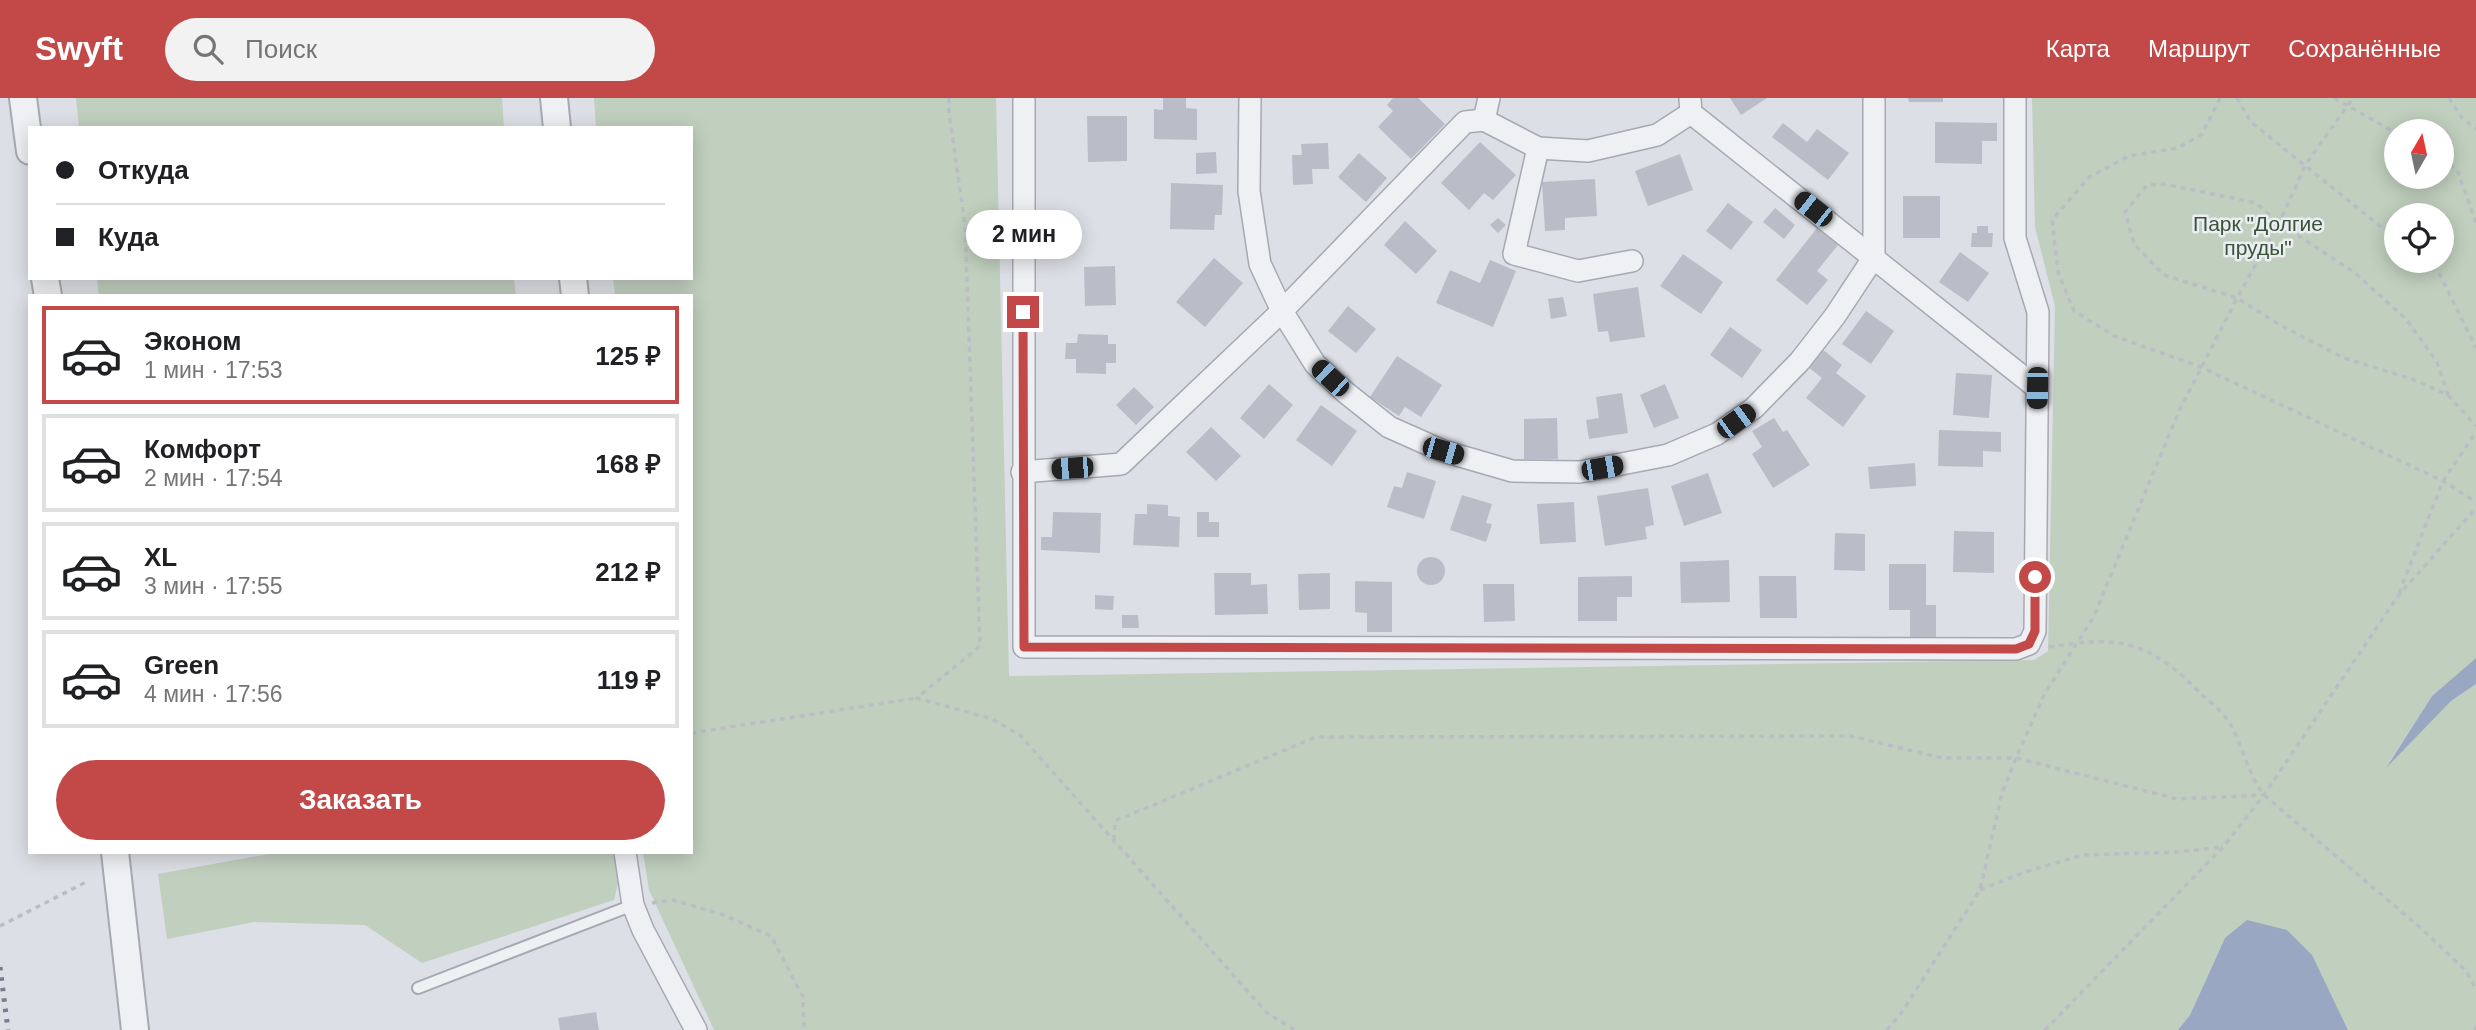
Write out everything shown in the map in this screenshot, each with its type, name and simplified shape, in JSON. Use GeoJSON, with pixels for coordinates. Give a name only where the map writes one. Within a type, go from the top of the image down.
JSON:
{"type":"FeatureCollection","features":[{"type":"Feature","properties":{"kind":"street"},"geometry":{"type":"LineString","coordinates":[[23,98],[28,135]]}},
{"type":"Feature","properties":{"kind":"street"},"geometry":{"type":"LineString","coordinates":[[554,98],[557,126]]}},
{"type":"Feature","properties":{"kind":"street"},"geometry":{"type":"LineString","coordinates":[[1024,98],[1024,647],[2016,649],[2029,644],[2035,631],[2038,312],[2015,238],[2015,98]]}},
{"type":"Feature","properties":{"kind":"street"},"geometry":{"type":"LineString","coordinates":[[1250,98],[1249,191],[1260,264],[1282,311],[1315,364],[1389,427],[1443,451],[1512,471],[1580,472],[1668,455],[1717,434],[1754,408],[1800,361],[1835,316],[1874,257],[1874,98]]}},
{"type":"Feature","properties":{"kind":"street"},"geometry":{"type":"LineString","coordinates":[[1484,120],[1489,98]]}},
{"type":"Feature","properties":{"kind":"street"},"geometry":{"type":"LineString","coordinates":[[1022,472],[1121,464],[1282,311],[1465,122],[1484,120],[1538,148],[1588,151],[1657,135],[1690,105],[2037,388]]}},
{"type":"Feature","properties":{"kind":"street"},"geometry":{"type":"LineString","coordinates":[[1538,148],[1514,254],[1578,271],[1632,261]]}},
{"type":"Feature","properties":{"kind":"street"},"geometry":{"type":"LineString","coordinates":[[115,854],[135,1030]]}},
{"type":"Feature","properties":{"kind":"street"},"geometry":{"type":"LineString","coordinates":[[625,854],[633,905],[643,930],[696,1030]]}},
{"type":"Feature","properties":{"kind":"lane"},"geometry":{"type":"LineString","coordinates":[[418,988],[633,905]]}},
{"type":"Feature","properties":{"kind":"path"},"geometry":{"type":"LineString","coordinates":[[917,698],[980,646],[966,237],[948,98]]}},
{"type":"Feature","properties":{"kind":"path"},"geometry":{"type":"LineString","coordinates":[[2220,98],[2202,134],[2178,148],[2129,156],[2089,177],[2052,220],[2058,272],[2074,311],[2114,336],[2201,367],[2443,481],[2476,502]]}},
{"type":"Feature","properties":{"kind":"path"},"geometry":{"type":"LineString","coordinates":[[2237,98],[2251,122],[2384,229]]}},
{"type":"Feature","properties":{"kind":"path"},"geometry":{"type":"LineString","coordinates":[[2334,98],[2384,126]]}},
{"type":"Feature","properties":{"kind":"path"},"geometry":{"type":"LineString","coordinates":[[1887,1030],[1902,1012],[1980,890],[2002,793],[2045,693],[2093,618],[2179,411],[2279,223],[2306,164],[2353,98]]}},
{"type":"Feature","properties":{"kind":"path"},"geometry":{"type":"LineString","coordinates":[[2449,98],[2462,118],[2476,129]]}},
{"type":"Feature","properties":{"kind":"path"},"geometry":{"type":"LineString","coordinates":[[2454,167],[2457,169],[2476,223]]}},
{"type":"Feature","properties":{"kind":"path"},"geometry":{"type":"LineString","coordinates":[[2448,396],[2437,362],[2406,319],[2355,273],[2279,223],[2256,203],[2164,184],[2147,185],[2125,212],[2134,244],[2165,275],[2237,298],[2280,326],[2344,358],[2412,379],[2448,396],[2476,426]]}},
{"type":"Feature","properties":{"kind":"path"},"geometry":{"type":"LineString","coordinates":[[2438,273],[2476,348]]}},
{"type":"Feature","properties":{"kind":"path"},"geometry":{"type":"LineString","coordinates":[[2398,596],[2443,481],[2476,432]]}},
{"type":"Feature","properties":{"kind":"path"},"geometry":{"type":"LineString","coordinates":[[2045,1030],[2223,847],[2264,795],[2398,596],[2476,508]]}},
{"type":"Feature","properties":{"kind":"path"},"geometry":{"type":"LineString","coordinates":[[2043,648],[2102,640],[2141,647],[2180,673],[2229,721],[2255,783],[2264,795],[2423,930],[2466,971],[2475,986]]}},
{"type":"Feature","properties":{"kind":"path"},"geometry":{"type":"LineString","coordinates":[[693,733],[917,698],[992,719],[1020,735],[1267,1013],[1295,1030]]}},
{"type":"Feature","properties":{"kind":"path"},"geometry":{"type":"LineString","coordinates":[[1114,840],[1115,821],[1315,737],[1851,736],[1942,758],[2016,758],[2177,799],[2264,795]]}},
{"type":"Feature","properties":{"kind":"path"},"geometry":{"type":"LineString","coordinates":[[1980,890],[2025,872],[2083,855],[2178,852],[2223,847]]}},
{"type":"Feature","properties":{"kind":"path"},"geometry":{"type":"LineString","coordinates":[[0,926],[88,881]]}},
{"type":"Feature","properties":{"kind":"path"},"geometry":{"type":"LineString","coordinates":[[633,905],[673,900],[724,915],[771,936],[803,997],[804,1030]]}},
{"type":"Feature","properties":{"kind":"green space"},"geometry":{"type":"Polygon","coordinates":[[[76,98],[502,98],[504,126],[79,126],[76,98]]]}},
{"type":"Feature","properties":{"kind":"green space","name":"Парк \"Долгие пруды\""},"geometry":{"type":"Polygon","coordinates":[[[594,98],[996,98],[1009,676],[2034,660],[2048,651],[2055,306],[2035,227],[2032,98],[2476,98],[2476,658],[2432,696],[2388,764],[2451,701],[2476,684],[2476,1030],[2348,1030],[2311,955],[2287,930],[2225,938],[2190,1015],[2178,1030],[714,1030],[649,890],[643,854],[693,854],[693,294],[615,294],[613,280],[693,280],[693,126],[596,126],[594,98]]]}},
{"type":"Feature","properties":{"kind":"green space"},"geometry":{"type":"Polygon","coordinates":[[[97,280],[514,280],[516,294],[99,294],[97,280]]]}},
{"type":"Feature","properties":{"kind":"green space"},"geometry":{"type":"Polygon","coordinates":[[[269,854],[614,854],[619,878],[614,900],[422,963],[365,925],[254,922],[167,939],[158,874],[269,854]]]}},
{"type":"Feature","properties":{"kind":"water"},"geometry":{"type":"Polygon","coordinates":[[[2476,658],[2476,684],[2451,701],[2386,768],[2432,696],[2476,658]]]}},
{"type":"Feature","properties":{"kind":"water"},"geometry":{"type":"Polygon","coordinates":[[[2247,920],[2287,930],[2312,955],[2348,1030],[2178,1030],[2190,1015],[2225,938],[2247,920]]]}},
{"type":"Feature","properties":{"kind":"building"},"geometry":{"type":"Polygon","coordinates":[[[1163,98],[1186,98],[1186,108],[1197,109],[1197,140],[1154,139],[1154,109],[1163,110],[1163,98]]]}},
{"type":"Feature","properties":{"kind":"building"},"geometry":{"type":"Polygon","coordinates":[[[1393,98],[1418,98],[1445,124],[1411,159],[1378,127],[1393,111],[1387,105],[1393,98]]]}},
{"type":"Feature","properties":{"kind":"building"},"geometry":{"type":"Polygon","coordinates":[[[1730,98],[1767,98],[1741,115],[1730,98]]]}},
{"type":"Feature","properties":{"kind":"building"},"geometry":{"type":"Polygon","coordinates":[[[1908,98],[1943,98],[1943,102],[1909,102],[1908,98]]]}},
{"type":"Feature","properties":{"kind":"building"},"geometry":{"type":"Polygon","coordinates":[[[1087,116],[1127,116],[1127,161],[1088,162],[1087,116]]]}},
{"type":"Feature","properties":{"kind":"building"},"geometry":{"type":"Polygon","coordinates":[[[1935,122],[1997,123],[1997,141],[1982,141],[1982,164],[1935,163],[1935,122]]]}},
{"type":"Feature","properties":{"kind":"building"},"geometry":{"type":"Polygon","coordinates":[[[1783,123],[1807,142],[1817,129],[1849,153],[1828,180],[1772,137],[1783,123]]]}},
{"type":"Feature","properties":{"kind":"building"},"geometry":{"type":"Polygon","coordinates":[[[1480,142],[1516,175],[1493,200],[1484,193],[1469,210],[1441,183],[1480,142]]]}},
{"type":"Feature","properties":{"kind":"building"},"geometry":{"type":"Polygon","coordinates":[[[1328,143],[1329,169],[1312,169],[1313,184],[1293,185],[1292,155],[1302,155],[1301,144],[1328,143]]]}},
{"type":"Feature","properties":{"kind":"building"},"geometry":{"type":"Polygon","coordinates":[[[1216,152],[1217,173],[1196,174],[1196,153],[1216,152]]]}},
{"type":"Feature","properties":{"kind":"building"},"geometry":{"type":"Polygon","coordinates":[[[1359,153],[1387,178],[1366,202],[1338,177],[1359,153]]]}},
{"type":"Feature","properties":{"kind":"building"},"geometry":{"type":"Polygon","coordinates":[[[1680,154],[1693,190],[1648,206],[1635,171],[1680,154]]]}},
{"type":"Feature","properties":{"kind":"building"},"geometry":{"type":"Polygon","coordinates":[[[1595,179],[1597,216],[1565,218],[1565,230],[1545,231],[1542,182],[1595,179]]]}},
{"type":"Feature","properties":{"kind":"building"},"geometry":{"type":"Polygon","coordinates":[[[1171,183],[1223,185],[1222,215],[1215,215],[1214,230],[1170,229],[1171,183]]]}},
{"type":"Feature","properties":{"kind":"building"},"geometry":{"type":"Polygon","coordinates":[[[1903,196],[1940,196],[1940,238],[1903,238],[1903,196]]]}},
{"type":"Feature","properties":{"kind":"building"},"geometry":{"type":"Polygon","coordinates":[[[1728,203],[1753,222],[1731,250],[1706,231],[1728,203]]]}},
{"type":"Feature","properties":{"kind":"building"},"geometry":{"type":"Polygon","coordinates":[[[1775,208],[1795,225],[1784,239],[1763,222],[1775,208]]]}},
{"type":"Feature","properties":{"kind":"building"},"geometry":{"type":"Polygon","coordinates":[[[1498,218],[1506,225],[1498,233],[1490,225],[1498,218]]]}},
{"type":"Feature","properties":{"kind":"building"},"geometry":{"type":"Polygon","coordinates":[[[1405,221],[1437,251],[1416,274],[1384,245],[1405,221]]]}},
{"type":"Feature","properties":{"kind":"building"},"geometry":{"type":"Polygon","coordinates":[[[1977,226],[1988,226],[1988,233],[1993,233],[1992,247],[1971,247],[1972,233],[1977,233],[1977,226]]]}},
{"type":"Feature","properties":{"kind":"building"},"geometry":{"type":"Polygon","coordinates":[[[1817,228],[1838,245],[1817,271],[1828,280],[1807,305],[1776,280],[1817,228]]]}},
{"type":"Feature","properties":{"kind":"building"},"geometry":{"type":"Polygon","coordinates":[[[1960,252],[1989,273],[1968,302],[1939,282],[1960,252]]]}},
{"type":"Feature","properties":{"kind":"building"},"geometry":{"type":"Polygon","coordinates":[[[1683,254],[1723,282],[1701,314],[1660,286],[1683,254]]]}},
{"type":"Feature","properties":{"kind":"building"},"geometry":{"type":"Polygon","coordinates":[[[1214,258],[1243,283],[1205,327],[1176,302],[1214,258]]]}},
{"type":"Feature","properties":{"kind":"building"},"geometry":{"type":"Polygon","coordinates":[[[1490,260],[1516,271],[1493,327],[1436,303],[1450,270],[1480,283],[1490,260]]]}},
{"type":"Feature","properties":{"kind":"building"},"geometry":{"type":"Polygon","coordinates":[[[1115,266],[1116,305],[1085,306],[1084,267],[1115,266]]]}},
{"type":"Feature","properties":{"kind":"building"},"geometry":{"type":"Polygon","coordinates":[[[1638,287],[1645,337],[1610,342],[1608,331],[1598,332],[1593,294],[1638,287]]]}},
{"type":"Feature","properties":{"kind":"building"},"geometry":{"type":"Polygon","coordinates":[[[1563,297],[1567,316],[1551,319],[1548,299],[1563,297]]]}},
{"type":"Feature","properties":{"kind":"building"},"geometry":{"type":"Polygon","coordinates":[[[1348,306],[1376,329],[1356,353],[1328,331],[1348,306]]]}},
{"type":"Feature","properties":{"kind":"building"},"geometry":{"type":"Polygon","coordinates":[[[1866,311],[1894,331],[1871,364],[1842,344],[1866,311]]]}},
{"type":"Feature","properties":{"kind":"building"},"geometry":{"type":"Polygon","coordinates":[[[1730,327],[1762,350],[1742,378],[1710,355],[1730,327]]]}},
{"type":"Feature","properties":{"kind":"building"},"geometry":{"type":"Polygon","coordinates":[[[1078,334],[1108,335],[1108,344],[1116,344],[1116,363],[1106,363],[1106,374],[1076,373],[1076,359],[1065,359],[1066,343],[1077,343],[1078,334]]]}},
{"type":"Feature","properties":{"kind":"building"},"geometry":{"type":"Polygon","coordinates":[[[1822,349],[1842,365],[1836,373],[1866,396],[1843,427],[1806,398],[1822,378],[1808,367],[1822,349]]]}},
{"type":"Feature","properties":{"kind":"building"},"geometry":{"type":"Polygon","coordinates":[[[1397,356],[1442,385],[1421,417],[1405,407],[1399,416],[1370,397],[1397,356]]]}},
{"type":"Feature","properties":{"kind":"building"},"geometry":{"type":"Polygon","coordinates":[[[1956,373],[1992,375],[1989,418],[1953,415],[1956,373]]]}},
{"type":"Feature","properties":{"kind":"building"},"geometry":{"type":"Polygon","coordinates":[[[1269,384],[1293,405],[1264,439],[1240,418],[1269,384]]]}},
{"type":"Feature","properties":{"kind":"building"},"geometry":{"type":"Polygon","coordinates":[[[1665,384],[1679,418],[1654,428],[1640,395],[1665,384]]]}},
{"type":"Feature","properties":{"kind":"building"},"geometry":{"type":"Polygon","coordinates":[[[1134,387],[1154,407],[1136,425],[1116,405],[1134,387]]]}},
{"type":"Feature","properties":{"kind":"building"},"geometry":{"type":"Polygon","coordinates":[[[1622,393],[1628,433],[1589,439],[1586,420],[1599,418],[1596,397],[1622,393]]]}},
{"type":"Feature","properties":{"kind":"building"},"geometry":{"type":"Polygon","coordinates":[[[1321,405],[1357,431],[1332,466],[1296,440],[1321,405]]]}},
{"type":"Feature","properties":{"kind":"building"},"geometry":{"type":"Polygon","coordinates":[[[1557,418],[1558,459],[1524,459],[1524,419],[1557,418]]]}},
{"type":"Feature","properties":{"kind":"building"},"geometry":{"type":"Polygon","coordinates":[[[1774,418],[1783,432],[1787,430],[1810,465],[1773,488],[1752,454],[1762,447],[1752,431],[1774,418]]]}},
{"type":"Feature","properties":{"kind":"building"},"geometry":{"type":"Polygon","coordinates":[[[1211,427],[1241,456],[1216,481],[1186,452],[1211,427]]]}},
{"type":"Feature","properties":{"kind":"building"},"geometry":{"type":"Polygon","coordinates":[[[1939,430],[2001,432],[2001,452],[1983,451],[1983,467],[1938,466],[1939,430]]]}},
{"type":"Feature","properties":{"kind":"building"},"geometry":{"type":"Polygon","coordinates":[[[1915,463],[1916,486],[1870,489],[1868,467],[1915,463]]]}},
{"type":"Feature","properties":{"kind":"building"},"geometry":{"type":"Polygon","coordinates":[[[1407,472],[1436,481],[1424,519],[1387,507],[1394,486],[1402,488],[1407,472]]]}},
{"type":"Feature","properties":{"kind":"building"},"geometry":{"type":"Polygon","coordinates":[[[1708,473],[1722,513],[1684,526],[1671,486],[1708,473]]]}},
{"type":"Feature","properties":{"kind":"building"},"geometry":{"type":"Polygon","coordinates":[[[1648,488],[1654,525],[1645,527],[1647,539],[1605,546],[1597,496],[1648,488]]]}},
{"type":"Feature","properties":{"kind":"building"},"geometry":{"type":"Polygon","coordinates":[[[1462,495],[1492,504],[1486,523],[1492,524],[1486,542],[1450,530],[1462,495]]]}},
{"type":"Feature","properties":{"kind":"building"},"geometry":{"type":"Polygon","coordinates":[[[1574,502],[1576,542],[1540,544],[1537,504],[1574,502]]]}},
{"type":"Feature","properties":{"kind":"building"},"geometry":{"type":"Polygon","coordinates":[[[1147,504],[1168,505],[1168,516],[1180,517],[1179,547],[1133,545],[1135,514],[1147,514],[1147,504]]]}},
{"type":"Feature","properties":{"kind":"building"},"geometry":{"type":"Polygon","coordinates":[[[1053,512],[1101,513],[1100,553],[1041,550],[1041,537],[1052,537],[1053,512]]]}},
{"type":"Feature","properties":{"kind":"building"},"geometry":{"type":"Polygon","coordinates":[[[1197,512],[1209,512],[1209,522],[1219,522],[1219,537],[1197,537],[1197,512]]]}},
{"type":"Feature","properties":{"kind":"building"},"geometry":{"type":"Polygon","coordinates":[[[1954,531],[1994,532],[1994,573],[1953,572],[1954,531]]]}},
{"type":"Feature","properties":{"kind":"building"},"geometry":{"type":"Polygon","coordinates":[[[1835,533],[1865,534],[1865,571],[1834,570],[1835,533]]]}},
{"type":"Feature","properties":{"kind":"building"},"geometry":{"type":"Polygon","coordinates":[[[1431,557],[1441,561],[1445,571],[1441,581],[1431,585],[1421,581],[1417,571],[1421,561],[1431,557]]]}},
{"type":"Feature","properties":{"kind":"building"},"geometry":{"type":"Polygon","coordinates":[[[1729,560],[1730,602],[1681,603],[1680,562],[1729,560]]]}},
{"type":"Feature","properties":{"kind":"building"},"geometry":{"type":"Polygon","coordinates":[[[1889,564],[1926,564],[1926,605],[1936,605],[1936,639],[1910,639],[1910,610],[1889,610],[1889,564]]]}},
{"type":"Feature","properties":{"kind":"building"},"geometry":{"type":"Polygon","coordinates":[[[1214,573],[1251,573],[1251,585],[1267,584],[1268,614],[1215,615],[1214,573]]]}},
{"type":"Feature","properties":{"kind":"building"},"geometry":{"type":"Polygon","coordinates":[[[1330,573],[1330,609],[1299,610],[1298,574],[1330,573]]]}},
{"type":"Feature","properties":{"kind":"building"},"geometry":{"type":"Polygon","coordinates":[[[1632,576],[1632,597],[1617,597],[1617,621],[1578,621],[1578,577],[1632,576]]]}},
{"type":"Feature","properties":{"kind":"building"},"geometry":{"type":"Polygon","coordinates":[[[1759,576],[1796,576],[1797,618],[1760,618],[1759,576]]]}},
{"type":"Feature","properties":{"kind":"building"},"geometry":{"type":"Polygon","coordinates":[[[1355,581],[1392,582],[1392,632],[1367,632],[1367,613],[1355,612],[1355,581]]]}},
{"type":"Feature","properties":{"kind":"building"},"geometry":{"type":"Polygon","coordinates":[[[1483,584],[1514,584],[1515,621],[1484,622],[1483,584]]]}},
{"type":"Feature","properties":{"kind":"building"},"geometry":{"type":"Polygon","coordinates":[[[1095,595],[1114,596],[1113,610],[1095,609],[1095,595]]]}},
{"type":"Feature","properties":{"kind":"building"},"geometry":{"type":"Polygon","coordinates":[[[1122,615],[1138,615],[1139,628],[1122,628],[1122,615]]]}},
{"type":"Feature","properties":{"kind":"building"},"geometry":{"type":"Polygon","coordinates":[[[596,1012],[599,1030],[560,1030],[558,1018],[596,1012]]]}},
{"type":"Feature","properties":{"kind":"railway"},"geometry":{"type":"LineString","coordinates":[[0,967],[8,1030]]}},
{"type":"Feature","properties":{"kind":"route"},"geometry":{"type":"LineString","coordinates":[[1023,312],[1024,647],[2016,649],[2029,644],[2035,631],[2035,577]]}}]}
